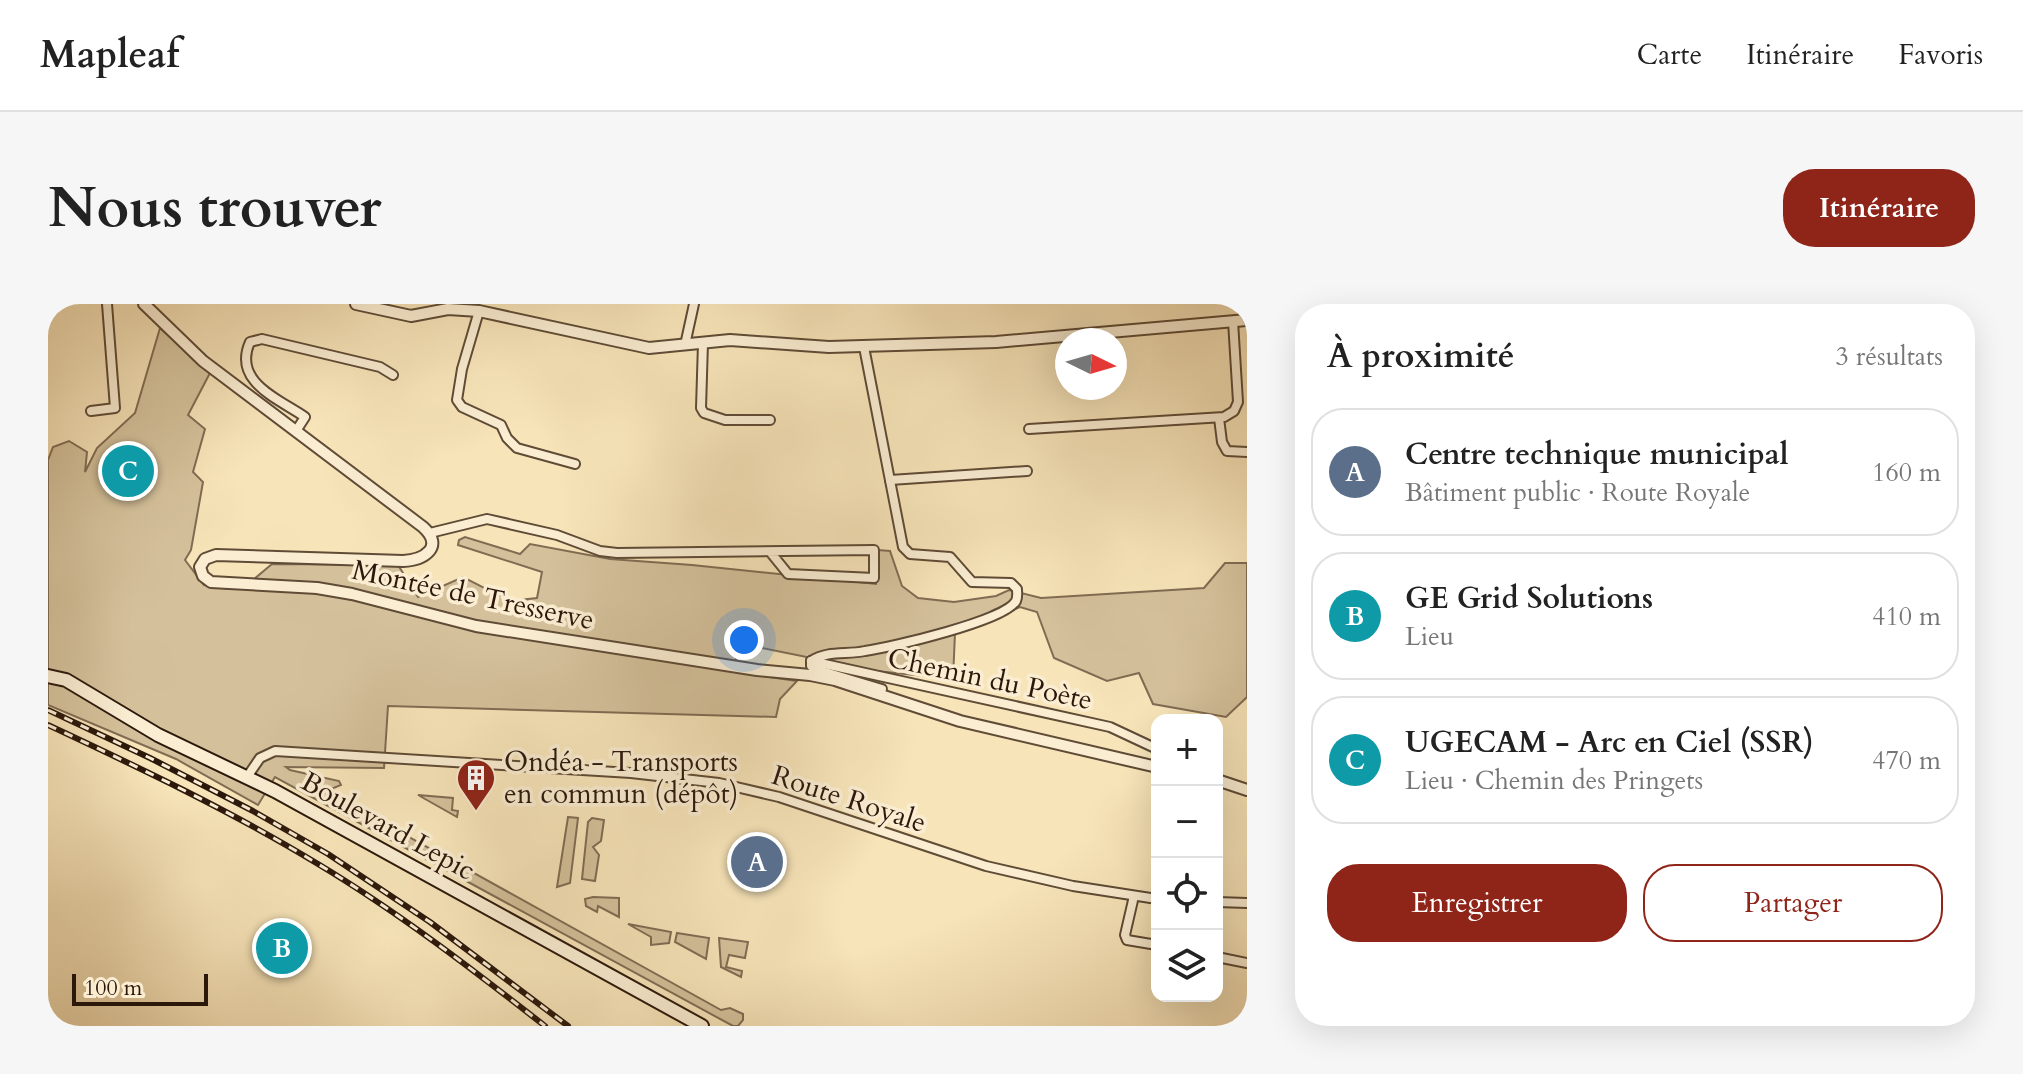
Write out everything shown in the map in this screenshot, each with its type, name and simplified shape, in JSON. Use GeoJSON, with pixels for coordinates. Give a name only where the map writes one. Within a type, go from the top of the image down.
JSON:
{"type":"FeatureCollection","features":[{"type":"Feature","properties":{"kind":"main road","name":"Boulevard Lepic"},"geometry":{"type":"LineString","coordinates":[[48,676],[62,678],[158,735],[247,777],[702,1026]]}},
{"type":"Feature","properties":{"kind":"street"},"geometry":{"type":"LineString","coordinates":[[91,411],[115,408],[107,304]]}},
{"type":"Feature","properties":{"kind":"street","name":"Montée de Tresserve"},"geometry":{"type":"LineString","coordinates":[[144,304],[203,361],[430,533],[432,542],[430,551],[417,560],[216,555],[202,563],[201,573],[205,579],[217,584],[317,588],[476,626],[757,670],[810,675],[960,721],[1151,766]]}},
{"type":"Feature","properties":{"kind":"street"},"geometry":{"type":"LineString","coordinates":[[356,304],[411,316],[430,308],[479,311],[649,348],[753,341],[829,347],[1008,342],[1247,320]]}},
{"type":"Feature","properties":{"kind":"street"},"geometry":{"type":"LineString","coordinates":[[685,345],[694,304]]}},
{"type":"Feature","properties":{"kind":"street"},"geometry":{"type":"LineString","coordinates":[[479,311],[462,369],[457,400],[462,407],[501,425],[507,438],[517,448],[575,464]]}},
{"type":"Feature","properties":{"kind":"street"},"geometry":{"type":"LineString","coordinates":[[1029,429],[1219,418],[1236,408],[1233,321]]}},
{"type":"Feature","properties":{"kind":"street"},"geometry":{"type":"LineString","coordinates":[[296,431],[305,417],[248,375],[246,363],[250,342],[262,339],[380,367],[393,375]]}},
{"type":"Feature","properties":{"kind":"street"},"geometry":{"type":"LineString","coordinates":[[703,343],[701,408],[704,413],[725,420],[770,420]]}},
{"type":"Feature","properties":{"kind":"street"},"geometry":{"type":"LineString","coordinates":[[864,347],[900,539],[906,550],[910,554],[950,557],[972,582],[1011,583],[1017,589],[1016,601],[973,624],[862,652],[822,654],[811,661],[815,669],[882,689],[880,695]]}},
{"type":"Feature","properties":{"kind":"street"},"geometry":{"type":"LineString","coordinates":[[1236,377],[1247,376]]}},
{"type":"Feature","properties":{"kind":"street"},"geometry":{"type":"LineString","coordinates":[[1219,418],[1222,442],[1227,451],[1247,452]]}},
{"type":"Feature","properties":{"kind":"street"},"geometry":{"type":"LineString","coordinates":[[890,480],[1027,471]]}},
{"type":"Feature","properties":{"kind":"street"},"geometry":{"type":"LineString","coordinates":[[430,533],[487,519],[617,553],[874,550],[874,578],[788,574],[771,553]]}},
{"type":"Feature","properties":{"kind":"street","name":"Chemin du Poète"},"geometry":{"type":"LineString","coordinates":[[811,661],[1110,727],[1151,746]]}},
{"type":"Feature","properties":{"kind":"street","name":"Route Royale"},"geometry":{"type":"LineString","coordinates":[[247,777],[260,758],[275,751],[535,766],[693,779],[779,797],[840,820],[993,868],[1073,886],[1151,898]]}},
{"type":"Feature","properties":{"kind":"street"},"geometry":{"type":"LineString","coordinates":[[1223,782],[1247,790]]}},
{"type":"Feature","properties":{"kind":"street"},"geometry":{"type":"LineString","coordinates":[[1134,896],[1125,935],[1127,940],[1151,944]]}},
{"type":"Feature","properties":{"kind":"street"},"geometry":{"type":"LineString","coordinates":[[1223,902],[1247,903]]}},
{"type":"Feature","properties":{"kind":"street"},"geometry":{"type":"LineString","coordinates":[[1223,958],[1247,963]]}},
{"type":"Feature","properties":{"kind":"shaded area"},"geometry":{"type":"Polygon","coordinates":[[[160,328],[210,373],[188,415],[205,429],[193,472],[203,482],[191,550],[185,560],[204,585],[228,589],[253,580],[272,564],[398,565],[418,597],[463,577],[510,601],[537,598],[542,572],[458,545],[459,540],[465,537],[520,554],[530,544],[610,559],[876,584],[878,550],[890,551],[902,586],[918,598],[954,602],[996,596],[1009,590],[1041,598],[1204,588],[1225,563],[1247,563],[1247,697],[1226,717],[1223,714],[1153,704],[1139,673],[1107,681],[1054,658],[1037,612],[1020,607],[955,633],[953,679],[876,671],[737,643],[735,672],[797,681],[780,699],[776,717],[388,706],[384,768],[286,767],[339,781],[341,785],[326,791],[721,1010],[730,1008],[743,1014],[738,1026],[733,1026],[275,777],[258,805],[176,759],[48,705],[48,460],[53,447],[69,441],[87,452],[85,472],[97,448],[135,413],[160,328]]]}},
{"type":"Feature","properties":{"kind":"shaded area"},"geometry":{"type":"Polygon","coordinates":[[[418,795],[453,798],[452,810],[458,811],[457,817],[418,795]]]}},
{"type":"Feature","properties":{"kind":"shaded area"},"geometry":{"type":"Polygon","coordinates":[[[568,817],[578,818],[570,883],[557,887],[568,817]]]}},
{"type":"Feature","properties":{"kind":"shaded area"},"geometry":{"type":"Polygon","coordinates":[[[592,818],[604,820],[601,841],[593,847],[599,855],[595,881],[582,879],[588,822],[592,818]]]}},
{"type":"Feature","properties":{"kind":"shaded area"},"geometry":{"type":"Polygon","coordinates":[[[619,898],[619,917],[598,906],[597,912],[586,906],[585,899],[619,898]]]}},
{"type":"Feature","properties":{"kind":"shaded area"},"geometry":{"type":"Polygon","coordinates":[[[628,924],[671,932],[669,943],[651,945],[651,937],[628,924]]]}},
{"type":"Feature","properties":{"kind":"shaded area"},"geometry":{"type":"Polygon","coordinates":[[[677,933],[709,938],[706,959],[675,942],[677,933]]]}},
{"type":"Feature","properties":{"kind":"shaded area"},"geometry":{"type":"Polygon","coordinates":[[[719,938],[748,942],[745,958],[729,955],[726,967],[742,971],[741,977],[721,967],[719,938]]]}},
{"type":"Feature","properties":{"kind":"railway"},"geometry":{"type":"LineString","coordinates":[[48,710],[150,758],[328,854],[430,922],[568,1026]]}},
{"type":"Feature","properties":{"kind":"railway"},"geometry":{"type":"LineString","coordinates":[[48,725],[219,808],[348,882],[406,921],[545,1026]]}},
{"type":"Feature","properties":{"kind":"place","name":"UGECAM - Arc en Ciel (SSR)"},"geometry":{"type":"Point","coordinates":[128,471]}},
{"type":"Feature","properties":{"kind":"place","name":"Ondéa - Transports en commun (dépôt)"},"geometry":{"type":"Point","coordinates":[476,812]}},
{"type":"Feature","properties":{"kind":"place","name":"Centre technique municipal"},"geometry":{"type":"Point","coordinates":[757,862]}},
{"type":"Feature","properties":{"kind":"place","name":"GE Grid Solutions"},"geometry":{"type":"Point","coordinates":[282,948]}}]}
